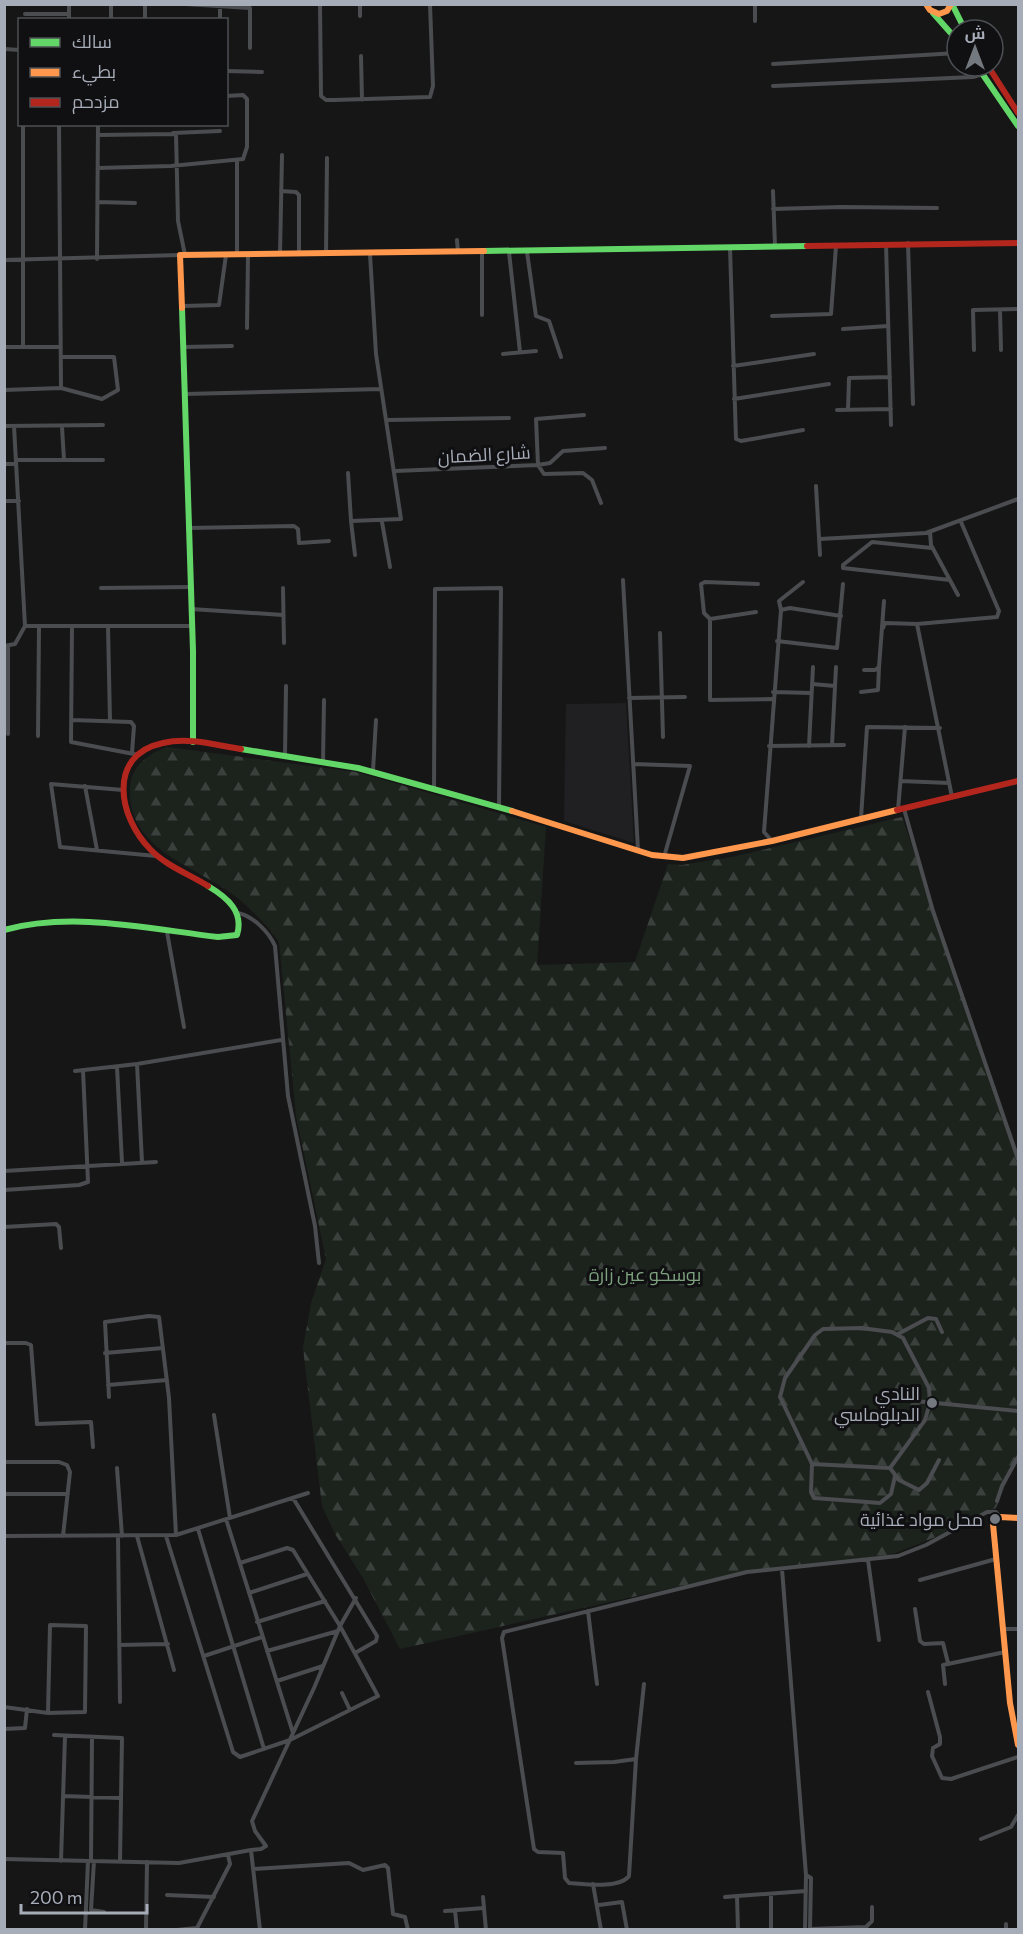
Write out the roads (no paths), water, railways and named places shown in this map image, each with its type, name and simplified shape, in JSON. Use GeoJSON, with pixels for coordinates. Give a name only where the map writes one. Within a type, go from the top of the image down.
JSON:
{"type":"FeatureCollection","features":[{"type":"Feature","properties":{"kind":"main road"},"geometry":{"type":"LineString","coordinates":[[926,4],[944,24]]}},
{"type":"Feature","properties":{"kind":"main road"},"geometry":{"type":"LineString","coordinates":[[933,13],[945,12],[951,4]]}},
{"type":"Feature","properties":{"kind":"main road"},"geometry":{"type":"LineString","coordinates":[[951,4],[957,18]]}},
{"type":"Feature","properties":{"kind":"main road"},"geometry":{"type":"LineString","coordinates":[[986,78],[1018,126]]}},
{"type":"Feature","properties":{"kind":"main road"},"geometry":{"type":"LineString","coordinates":[[996,78],[1018,113]]}},
{"type":"Feature","properties":{"kind":"main road"},"geometry":{"type":"LineString","coordinates":[[193,742],[183,255],[528,252],[908,242],[1018,243]]}},
{"type":"Feature","properties":{"kind":"main road"},"geometry":{"type":"LineString","coordinates":[[4,930],[24,925],[79,923],[232,937],[240,929],[238,913],[217,891],[157,856],[130,822],[123,805],[123,790],[130,765],[136,754],[160,743],[193,742],[373,771],[638,850],[664,857],[683,858],[772,841],[1018,781]]}},
{"type":"Feature","properties":{"kind":"main road"},"geometry":{"type":"LineString","coordinates":[[1018,1518],[1000,1517],[993,1524],[1010,1703],[1018,1745]]}},
{"type":"Feature","properties":{"kind":"street"},"geometry":{"type":"LineString","coordinates":[[69,4],[69,18]]}},
{"type":"Feature","properties":{"kind":"street"},"geometry":{"type":"LineString","coordinates":[[185,4],[200,7],[220,5],[250,8],[250,48]]}},
{"type":"Feature","properties":{"kind":"street"},"geometry":{"type":"LineString","coordinates":[[320,4],[322,99],[430,97],[433,86],[430,4]]}},
{"type":"Feature","properties":{"kind":"street"},"geometry":{"type":"LineString","coordinates":[[360,4],[360,16]]}},
{"type":"Feature","properties":{"kind":"street"},"geometry":{"type":"LineString","coordinates":[[754,4],[755,21]]}},
{"type":"Feature","properties":{"kind":"street"},"geometry":{"type":"LineString","coordinates":[[25,14],[69,14]]}},
{"type":"Feature","properties":{"kind":"street"},"geometry":{"type":"LineString","coordinates":[[773,64],[945,54]]}},
{"type":"Feature","properties":{"kind":"street"},"geometry":{"type":"LineString","coordinates":[[361,56],[362,99]]}},
{"type":"Feature","properties":{"kind":"street"},"geometry":{"type":"LineString","coordinates":[[228,71],[262,72]]}},
{"type":"Feature","properties":{"kind":"street"},"geometry":{"type":"LineString","coordinates":[[772,86],[951,78]]}},
{"type":"Feature","properties":{"kind":"street"},"geometry":{"type":"LineString","coordinates":[[99,168],[178,165],[243,159],[246,153],[247,99],[243,95],[228,96]]}},
{"type":"Feature","properties":{"kind":"street"},"geometry":{"type":"LineString","coordinates":[[23,126],[23,347]]}},
{"type":"Feature","properties":{"kind":"street"},"geometry":{"type":"LineString","coordinates":[[59,126],[58,260],[61,388]]}},
{"type":"Feature","properties":{"kind":"street"},"geometry":{"type":"LineString","coordinates":[[97,259],[98,126]]}},
{"type":"Feature","properties":{"kind":"street"},"geometry":{"type":"LineString","coordinates":[[98,135],[220,131]]}},
{"type":"Feature","properties":{"kind":"street"},"geometry":{"type":"LineString","coordinates":[[4,261],[183,255],[178,221],[177,136],[173,133]]}},
{"type":"Feature","properties":{"kind":"street"},"geometry":{"type":"LineString","coordinates":[[280,255],[282,155]]}},
{"type":"Feature","properties":{"kind":"street"},"geometry":{"type":"LineString","coordinates":[[326,255],[327,158]]}},
{"type":"Feature","properties":{"kind":"street"},"geometry":{"type":"LineString","coordinates":[[237,161],[237,255]]}},
{"type":"Feature","properties":{"kind":"street"},"geometry":{"type":"LineString","coordinates":[[281,191],[296,192],[299,195],[299,255]]}},
{"type":"Feature","properties":{"kind":"street"},"geometry":{"type":"LineString","coordinates":[[772,191],[775,247]]}},
{"type":"Feature","properties":{"kind":"street"},"geometry":{"type":"LineString","coordinates":[[98,202],[135,203]]}},
{"type":"Feature","properties":{"kind":"street"},"geometry":{"type":"LineString","coordinates":[[773,209],[938,208]]}},
{"type":"Feature","properties":{"kind":"street"},"geometry":{"type":"LineString","coordinates":[[457,240],[458,253]]}},
{"type":"Feature","properties":{"kind":"street"},"geometry":{"type":"LineString","coordinates":[[908,242],[913,404]]}},
{"type":"Feature","properties":{"kind":"street"},"geometry":{"type":"LineString","coordinates":[[886,243],[891,425]]}},
{"type":"Feature","properties":{"kind":"street"},"geometry":{"type":"LineString","coordinates":[[772,316],[831,314],[836,245]]}},
{"type":"Feature","properties":{"kind":"street"},"geometry":{"type":"LineString","coordinates":[[730,248],[734,399],[738,441],[802,430]]}},
{"type":"Feature","properties":{"kind":"street"},"geometry":{"type":"LineString","coordinates":[[482,252],[482,315]]}},
{"type":"Feature","properties":{"kind":"street"},"geometry":{"type":"LineString","coordinates":[[509,252],[520,352]]}},
{"type":"Feature","properties":{"kind":"street"},"geometry":{"type":"LineString","coordinates":[[528,252],[536,316],[549,321],[561,357]]}},
{"type":"Feature","properties":{"kind":"street"},"geometry":{"type":"LineString","coordinates":[[351,522],[382,522],[401,519],[381,389],[370,254]]}},
{"type":"Feature","properties":{"kind":"street"},"geometry":{"type":"LineString","coordinates":[[183,306],[219,305],[226,255]]}},
{"type":"Feature","properties":{"kind":"street"},"geometry":{"type":"LineString","coordinates":[[247,328],[248,255]]}},
{"type":"Feature","properties":{"kind":"street"},"geometry":{"type":"LineString","coordinates":[[974,350],[972,311],[1018,309]]}},
{"type":"Feature","properties":{"kind":"street"},"geometry":{"type":"LineString","coordinates":[[1000,310],[1001,350]]}},
{"type":"Feature","properties":{"kind":"street"},"geometry":{"type":"LineString","coordinates":[[843,329],[888,326]]}},
{"type":"Feature","properties":{"kind":"street"},"geometry":{"type":"LineString","coordinates":[[184,347],[232,346]]}},
{"type":"Feature","properties":{"kind":"street"},"geometry":{"type":"LineString","coordinates":[[4,347],[61,347]]}},
{"type":"Feature","properties":{"kind":"street"},"geometry":{"type":"LineString","coordinates":[[503,354],[536,351]]}},
{"type":"Feature","properties":{"kind":"street"},"geometry":{"type":"LineString","coordinates":[[733,366],[814,354]]}},
{"type":"Feature","properties":{"kind":"street"},"geometry":{"type":"LineString","coordinates":[[4,390],[61,388],[102,399],[118,390],[114,357],[61,357]]}},
{"type":"Feature","properties":{"kind":"street"},"geometry":{"type":"LineString","coordinates":[[848,410],[849,378],[890,377]]}},
{"type":"Feature","properties":{"kind":"street"},"geometry":{"type":"LineString","coordinates":[[734,399],[829,384]]}},
{"type":"Feature","properties":{"kind":"street"},"geometry":{"type":"LineString","coordinates":[[185,394],[381,389]]}},
{"type":"Feature","properties":{"kind":"street"},"geometry":{"type":"LineString","coordinates":[[837,410],[891,409]]}},
{"type":"Feature","properties":{"kind":"street"},"geometry":{"type":"LineString","coordinates":[[584,415],[536,419],[538,465],[544,474],[583,473],[588,476],[602,503]]}},
{"type":"Feature","properties":{"kind":"street"},"geometry":{"type":"LineString","coordinates":[[387,420],[509,418]]}},
{"type":"Feature","properties":{"kind":"street"},"geometry":{"type":"LineString","coordinates":[[4,426],[103,425]]}},
{"type":"Feature","properties":{"kind":"street"},"geometry":{"type":"LineString","coordinates":[[8,734],[6,646],[15,644],[25,626],[14,426]]}},
{"type":"Feature","properties":{"kind":"street"},"geometry":{"type":"LineString","coordinates":[[61,426],[64,460]]}},
{"type":"Feature","properties":{"kind":"street","name":"شارع الضمان"},"geometry":{"type":"LineString","coordinates":[[395,471],[538,465],[550,463],[563,451],[605,448]]}},
{"type":"Feature","properties":{"kind":"street"},"geometry":{"type":"LineString","coordinates":[[4,464],[103,460]]}},
{"type":"Feature","properties":{"kind":"street"},"geometry":{"type":"LineString","coordinates":[[348,473],[355,555]]}},
{"type":"Feature","properties":{"kind":"street"},"geometry":{"type":"LineString","coordinates":[[816,486],[820,555]]}},
{"type":"Feature","properties":{"kind":"street"},"geometry":{"type":"LineString","coordinates":[[820,539],[930,532],[1018,499]]}},
{"type":"Feature","properties":{"kind":"street"},"geometry":{"type":"LineString","coordinates":[[4,501],[19,501]]}},
{"type":"Feature","properties":{"kind":"street"},"geometry":{"type":"LineString","coordinates":[[382,522],[390,567]]}},
{"type":"Feature","properties":{"kind":"street"},"geometry":{"type":"LineString","coordinates":[[883,628],[885,623],[917,624],[998,617],[999,611],[961,522]]}},
{"type":"Feature","properties":{"kind":"street"},"geometry":{"type":"LineString","coordinates":[[187,528],[294,526],[298,529],[299,543],[329,541]]}},
{"type":"Feature","properties":{"kind":"street"},"geometry":{"type":"LineString","coordinates":[[930,532],[932,548],[958,595]]}},
{"type":"Feature","properties":{"kind":"street"},"geometry":{"type":"LineString","coordinates":[[932,548],[872,542],[843,565],[843,568],[950,580]]}},
{"type":"Feature","properties":{"kind":"street"},"geometry":{"type":"LineString","coordinates":[[623,580],[638,850]]}},
{"type":"Feature","properties":{"kind":"street"},"geometry":{"type":"LineString","coordinates":[[758,584],[702,582],[704,613],[710,619],[710,700],[772,699]]}},
{"type":"Feature","properties":{"kind":"street"},"geometry":{"type":"LineString","coordinates":[[772,841],[764,832],[772,692],[781,610],[779,601],[803,582]]}},
{"type":"Feature","properties":{"kind":"street"},"geometry":{"type":"LineString","coordinates":[[776,641],[837,648],[843,584]]}},
{"type":"Feature","properties":{"kind":"street"},"geometry":{"type":"LineString","coordinates":[[101,588],[191,587]]}},
{"type":"Feature","properties":{"kind":"street"},"geometry":{"type":"LineString","coordinates":[[283,588],[284,643]]}},
{"type":"Feature","properties":{"kind":"street"},"geometry":{"type":"LineString","coordinates":[[434,788],[435,589],[501,588],[500,809]]}},
{"type":"Feature","properties":{"kind":"street"},"geometry":{"type":"LineString","coordinates":[[861,692],[878,690],[884,601]]}},
{"type":"Feature","properties":{"kind":"street"},"geometry":{"type":"LineString","coordinates":[[781,610],[790,608],[841,616]]}},
{"type":"Feature","properties":{"kind":"street"},"geometry":{"type":"LineString","coordinates":[[192,609],[283,615]]}},
{"type":"Feature","properties":{"kind":"street"},"geometry":{"type":"LineString","coordinates":[[710,619],[756,612]]}},
{"type":"Feature","properties":{"kind":"street"},"geometry":{"type":"LineString","coordinates":[[917,624],[940,728],[952,797]]}},
{"type":"Feature","properties":{"kind":"street"},"geometry":{"type":"LineString","coordinates":[[25,626],[192,626]]}},
{"type":"Feature","properties":{"kind":"street"},"geometry":{"type":"LineString","coordinates":[[72,626],[70,739],[74,743],[136,754],[133,723],[72,720]]}},
{"type":"Feature","properties":{"kind":"street"},"geometry":{"type":"LineString","coordinates":[[108,626],[110,721]]}},
{"type":"Feature","properties":{"kind":"street"},"geometry":{"type":"LineString","coordinates":[[38,736],[39,627]]}},
{"type":"Feature","properties":{"kind":"street"},"geometry":{"type":"LineString","coordinates":[[660,633],[663,737]]}},
{"type":"Feature","properties":{"kind":"street"},"geometry":{"type":"LineString","coordinates":[[809,746],[813,667]]}},
{"type":"Feature","properties":{"kind":"street"},"geometry":{"type":"LineString","coordinates":[[832,746],[836,667]]}},
{"type":"Feature","properties":{"kind":"street"},"geometry":{"type":"LineString","coordinates":[[864,670],[875,670],[879,667]]}},
{"type":"Feature","properties":{"kind":"street"},"geometry":{"type":"LineString","coordinates":[[812,684],[835,686]]}},
{"type":"Feature","properties":{"kind":"street"},"geometry":{"type":"LineString","coordinates":[[285,756],[286,686]]}},
{"type":"Feature","properties":{"kind":"street"},"geometry":{"type":"LineString","coordinates":[[772,692],[811,693]]}},
{"type":"Feature","properties":{"kind":"street"},"geometry":{"type":"LineString","coordinates":[[629,698],[685,698]]}},
{"type":"Feature","properties":{"kind":"street"},"geometry":{"type":"LineString","coordinates":[[323,762],[324,700]]}},
{"type":"Feature","properties":{"kind":"street"},"geometry":{"type":"LineString","coordinates":[[373,771],[376,720]]}},
{"type":"Feature","properties":{"kind":"street"},"geometry":{"type":"LineString","coordinates":[[861,818],[865,730],[871,725],[940,728]]}},
{"type":"Feature","properties":{"kind":"street"},"geometry":{"type":"LineString","coordinates":[[905,727],[901,809],[933,911],[1018,1160]]}},
{"type":"Feature","properties":{"kind":"street"},"geometry":{"type":"LineString","coordinates":[[769,746],[844,745]]}},
{"type":"Feature","properties":{"kind":"street"},"geometry":{"type":"LineString","coordinates":[[634,764],[690,766],[664,857]]}},
{"type":"Feature","properties":{"kind":"street"},"geometry":{"type":"LineString","coordinates":[[901,781],[949,783]]}},
{"type":"Feature","properties":{"kind":"street"},"geometry":{"type":"LineString","coordinates":[[123,790],[51,784],[49,787],[60,847],[157,856]]}},
{"type":"Feature","properties":{"kind":"street"},"geometry":{"type":"LineString","coordinates":[[85,786],[97,850]]}},
{"type":"Feature","properties":{"kind":"street"},"geometry":{"type":"LineString","coordinates":[[238,913],[246,915],[264,930],[275,946],[281,1040],[289,1106],[315,1226],[319,1263]]}},
{"type":"Feature","properties":{"kind":"street"},"geometry":{"type":"LineString","coordinates":[[168,932],[184,1027]]}},
{"type":"Feature","properties":{"kind":"street"},"geometry":{"type":"LineString","coordinates":[[75,1071],[137,1064],[281,1040]]}},
{"type":"Feature","properties":{"kind":"street"},"geometry":{"type":"LineString","coordinates":[[137,1064],[142,1162]]}},
{"type":"Feature","properties":{"kind":"street"},"geometry":{"type":"LineString","coordinates":[[117,1067],[122,1163]]}},
{"type":"Feature","properties":{"kind":"street"},"geometry":{"type":"LineString","coordinates":[[4,1190],[88,1182],[83,1070]]}},
{"type":"Feature","properties":{"kind":"street"},"geometry":{"type":"LineString","coordinates":[[4,1171],[156,1162]]}},
{"type":"Feature","properties":{"kind":"street"},"geometry":{"type":"LineString","coordinates":[[4,1227],[58,1225],[61,1248]]}},
{"type":"Feature","properties":{"kind":"street"},"geometry":{"type":"LineString","coordinates":[[109,1397],[105,1322],[150,1316],[159,1317],[167,1380],[176,1535]]}},
{"type":"Feature","properties":{"kind":"street"},"geometry":{"type":"LineString","coordinates":[[895,1476],[891,1494],[880,1503],[818,1500],[811,1492],[812,1464],[782,1403],[779,1390],[815,1335],[823,1329],[849,1327],[898,1334],[928,1318],[936,1319],[942,1332]]}},
{"type":"Feature","properties":{"kind":"street"},"geometry":{"type":"LineString","coordinates":[[890,1468],[925,1420],[930,1403],[930,1392],[910,1348],[898,1334]]}},
{"type":"Feature","properties":{"kind":"street"},"geometry":{"type":"LineString","coordinates":[[4,1343],[26,1342],[31,1345],[37,1424],[91,1422],[93,1447]]}},
{"type":"Feature","properties":{"kind":"street"},"geometry":{"type":"LineString","coordinates":[[105,1353],[163,1348]]}},
{"type":"Feature","properties":{"kind":"street"},"geometry":{"type":"LineString","coordinates":[[108,1385],[167,1380]]}},
{"type":"Feature","properties":{"kind":"street"},"geometry":{"type":"LineString","coordinates":[[905,1400],[1018,1411]]}},
{"type":"Feature","properties":{"kind":"street"},"geometry":{"type":"LineString","coordinates":[[213,1414],[228,1518],[257,1622],[293,1733]]}},
{"type":"Feature","properties":{"kind":"street"},"geometry":{"type":"LineString","coordinates":[[996,1501],[1018,1457]]}},
{"type":"Feature","properties":{"kind":"street"},"geometry":{"type":"LineString","coordinates":[[890,1468],[895,1476],[913,1488],[924,1488],[939,1460]]}},
{"type":"Feature","properties":{"kind":"street"},"geometry":{"type":"LineString","coordinates":[[4,1462],[59,1462],[67,1465],[70,1472],[63,1536]]}},
{"type":"Feature","properties":{"kind":"street"},"geometry":{"type":"LineString","coordinates":[[812,1464],[890,1468]]}},
{"type":"Feature","properties":{"kind":"street"},"geometry":{"type":"LineString","coordinates":[[117,1468],[120,1536],[120,1702]]}},
{"type":"Feature","properties":{"kind":"street"},"geometry":{"type":"LineString","coordinates":[[4,1536],[176,1535],[308,1493]]}},
{"type":"Feature","properties":{"kind":"street"},"geometry":{"type":"LineString","coordinates":[[4,1494],[68,1494]]}},
{"type":"Feature","properties":{"kind":"street"},"geometry":{"type":"LineString","coordinates":[[292,1498],[356,1598],[377,1638],[355,1653]]}},
{"type":"Feature","properties":{"kind":"street"},"geometry":{"type":"LineString","coordinates":[[644,1684],[636,1759],[629,1876],[623,1882],[569,1883],[565,1878],[563,1853],[538,1852],[534,1849],[502,1635],[507,1630],[738,1574],[898,1556],[987,1512],[996,1512],[1000,1517]]}},
{"type":"Feature","properties":{"kind":"street"},"geometry":{"type":"LineString","coordinates":[[198,1529],[264,1749]]}},
{"type":"Feature","properties":{"kind":"street"},"geometry":{"type":"LineString","coordinates":[[137,1536],[174,1670]]}},
{"type":"Feature","properties":{"kind":"street"},"geometry":{"type":"LineString","coordinates":[[166,1536],[235,1755],[240,1758],[290,1740],[378,1696],[325,1601],[290,1548],[240,1563]]}},
{"type":"Feature","properties":{"kind":"street"},"geometry":{"type":"LineString","coordinates":[[920,1580],[996,1559]]}},
{"type":"Feature","properties":{"kind":"street"},"geometry":{"type":"LineString","coordinates":[[868,1560],[879,1640]]}},
{"type":"Feature","properties":{"kind":"street"},"geometry":{"type":"LineString","coordinates":[[782,1569],[806,1875],[805,1929]]}},
{"type":"Feature","properties":{"kind":"street"},"geometry":{"type":"LineString","coordinates":[[249,1593],[307,1574]]}},
{"type":"Feature","properties":{"kind":"street"},"geometry":{"type":"LineString","coordinates":[[4,1859],[186,1863],[261,1849],[266,1846],[255,1831],[252,1821],[339,1628],[356,1598]]}},
{"type":"Feature","properties":{"kind":"street"},"geometry":{"type":"LineString","coordinates":[[257,1622],[325,1601]]}},
{"type":"Feature","properties":{"kind":"street"},"geometry":{"type":"LineString","coordinates":[[915,1609],[920,1641],[924,1644],[944,1643],[948,1663]]}},
{"type":"Feature","properties":{"kind":"street"},"geometry":{"type":"LineString","coordinates":[[588,1611],[597,1684]]}},
{"type":"Feature","properties":{"kind":"street"},"geometry":{"type":"LineString","coordinates":[[4,1707],[27,1708],[48,1713],[86,1711],[86,1626],[50,1625],[48,1713]]}},
{"type":"Feature","properties":{"kind":"street"},"geometry":{"type":"LineString","coordinates":[[267,1651],[339,1628]]}},
{"type":"Feature","properties":{"kind":"street"},"geometry":{"type":"LineString","coordinates":[[1002,1630],[1018,1629]]}},
{"type":"Feature","properties":{"kind":"street"},"geometry":{"type":"LineString","coordinates":[[204,1656],[262,1637]]}},
{"type":"Feature","properties":{"kind":"street"},"geometry":{"type":"LineString","coordinates":[[119,1645],[168,1644]]}},
{"type":"Feature","properties":{"kind":"street"},"geometry":{"type":"LineString","coordinates":[[945,1684],[942,1667],[948,1663],[1005,1652]]}},
{"type":"Feature","properties":{"kind":"street"},"geometry":{"type":"LineString","coordinates":[[277,1681],[323,1666]]}},
{"type":"Feature","properties":{"kind":"street"},"geometry":{"type":"LineString","coordinates":[[928,1692],[940,1741],[938,1746],[933,1748],[932,1754],[942,1778],[951,1779],[1018,1757]]}},
{"type":"Feature","properties":{"kind":"street"},"geometry":{"type":"LineString","coordinates":[[342,1693],[350,1710]]}},
{"type":"Feature","properties":{"kind":"street"},"geometry":{"type":"LineString","coordinates":[[4,1730],[25,1728],[27,1708]]}},
{"type":"Feature","properties":{"kind":"street"},"geometry":{"type":"LineString","coordinates":[[54,1736],[122,1738],[120,1861]]}},
{"type":"Feature","properties":{"kind":"street"},"geometry":{"type":"LineString","coordinates":[[61,1860],[65,1736]]}},
{"type":"Feature","properties":{"kind":"street"},"geometry":{"type":"LineString","coordinates":[[92,1737],[91,1910],[104,1912]]}},
{"type":"Feature","properties":{"kind":"street"},"geometry":{"type":"LineString","coordinates":[[576,1763],[636,1759]]}},
{"type":"Feature","properties":{"kind":"street"},"geometry":{"type":"LineString","coordinates":[[63,1796],[120,1798]]}},
{"type":"Feature","properties":{"kind":"street"},"geometry":{"type":"LineString","coordinates":[[981,1839],[1011,1827],[1018,1815]]}},
{"type":"Feature","properties":{"kind":"street"},"geometry":{"type":"LineString","coordinates":[[251,1850],[260,1929]]}},
{"type":"Feature","properties":{"kind":"street"},"geometry":{"type":"LineString","coordinates":[[177,1929],[196,1929],[230,1864],[228,1855]]}},
{"type":"Feature","properties":{"kind":"street"},"geometry":{"type":"LineString","coordinates":[[85,1929],[91,1861]]}},
{"type":"Feature","properties":{"kind":"street"},"geometry":{"type":"LineString","coordinates":[[146,1929],[147,1862]]}},
{"type":"Feature","properties":{"kind":"street"},"geometry":{"type":"LineString","coordinates":[[253,1869],[349,1863],[363,1870],[385,1865],[388,1868],[393,1914],[405,1917],[408,1929]]}},
{"type":"Feature","properties":{"kind":"street"},"geometry":{"type":"LineString","coordinates":[[806,1875],[811,1878],[810,1929],[866,1927],[872,1921],[872,1907]]}},
{"type":"Feature","properties":{"kind":"street"},"geometry":{"type":"LineString","coordinates":[[593,1884],[599,1905],[601,1929]]}},
{"type":"Feature","properties":{"kind":"street"},"geometry":{"type":"LineString","coordinates":[[725,1897],[806,1891]]}},
{"type":"Feature","properties":{"kind":"street"},"geometry":{"type":"LineString","coordinates":[[771,1894],[771,1929]]}},
{"type":"Feature","properties":{"kind":"street"},"geometry":{"type":"LineString","coordinates":[[167,1895],[213,1897]]}},
{"type":"Feature","properties":{"kind":"street"},"geometry":{"type":"LineString","coordinates":[[737,1896],[738,1929]]}},
{"type":"Feature","properties":{"kind":"street"},"geometry":{"type":"LineString","coordinates":[[483,1897],[486,1929]]}},
{"type":"Feature","properties":{"kind":"street"},"geometry":{"type":"LineString","coordinates":[[599,1905],[622,1902],[627,1929]]}},
{"type":"Feature","properties":{"kind":"street"},"geometry":{"type":"LineString","coordinates":[[445,1911],[484,1908]]}},
{"type":"Feature","properties":{"kind":"street"},"geometry":{"type":"LineString","coordinates":[[455,1910],[457,1929]]}},
{"type":"Feature","properties":{"kind":"street"},"geometry":{"type":"LineString","coordinates":[[1006,1924],[1006,1929]]}},
{"type":"Feature","properties":{"kind":"place","name":"النادي الدبلوماسي"},"geometry":{"type":"Point","coordinates":[932,1403]}},
{"type":"Feature","properties":{"kind":"place","name":"محل مواد غذائية"},"geometry":{"type":"Point","coordinates":[995,1519]}},
{"type":"Feature","properties":{"kind":"park label","name":"بوسكو عين زارة"},"geometry":{"type":"Point","coordinates":[645,1274]}}]}
